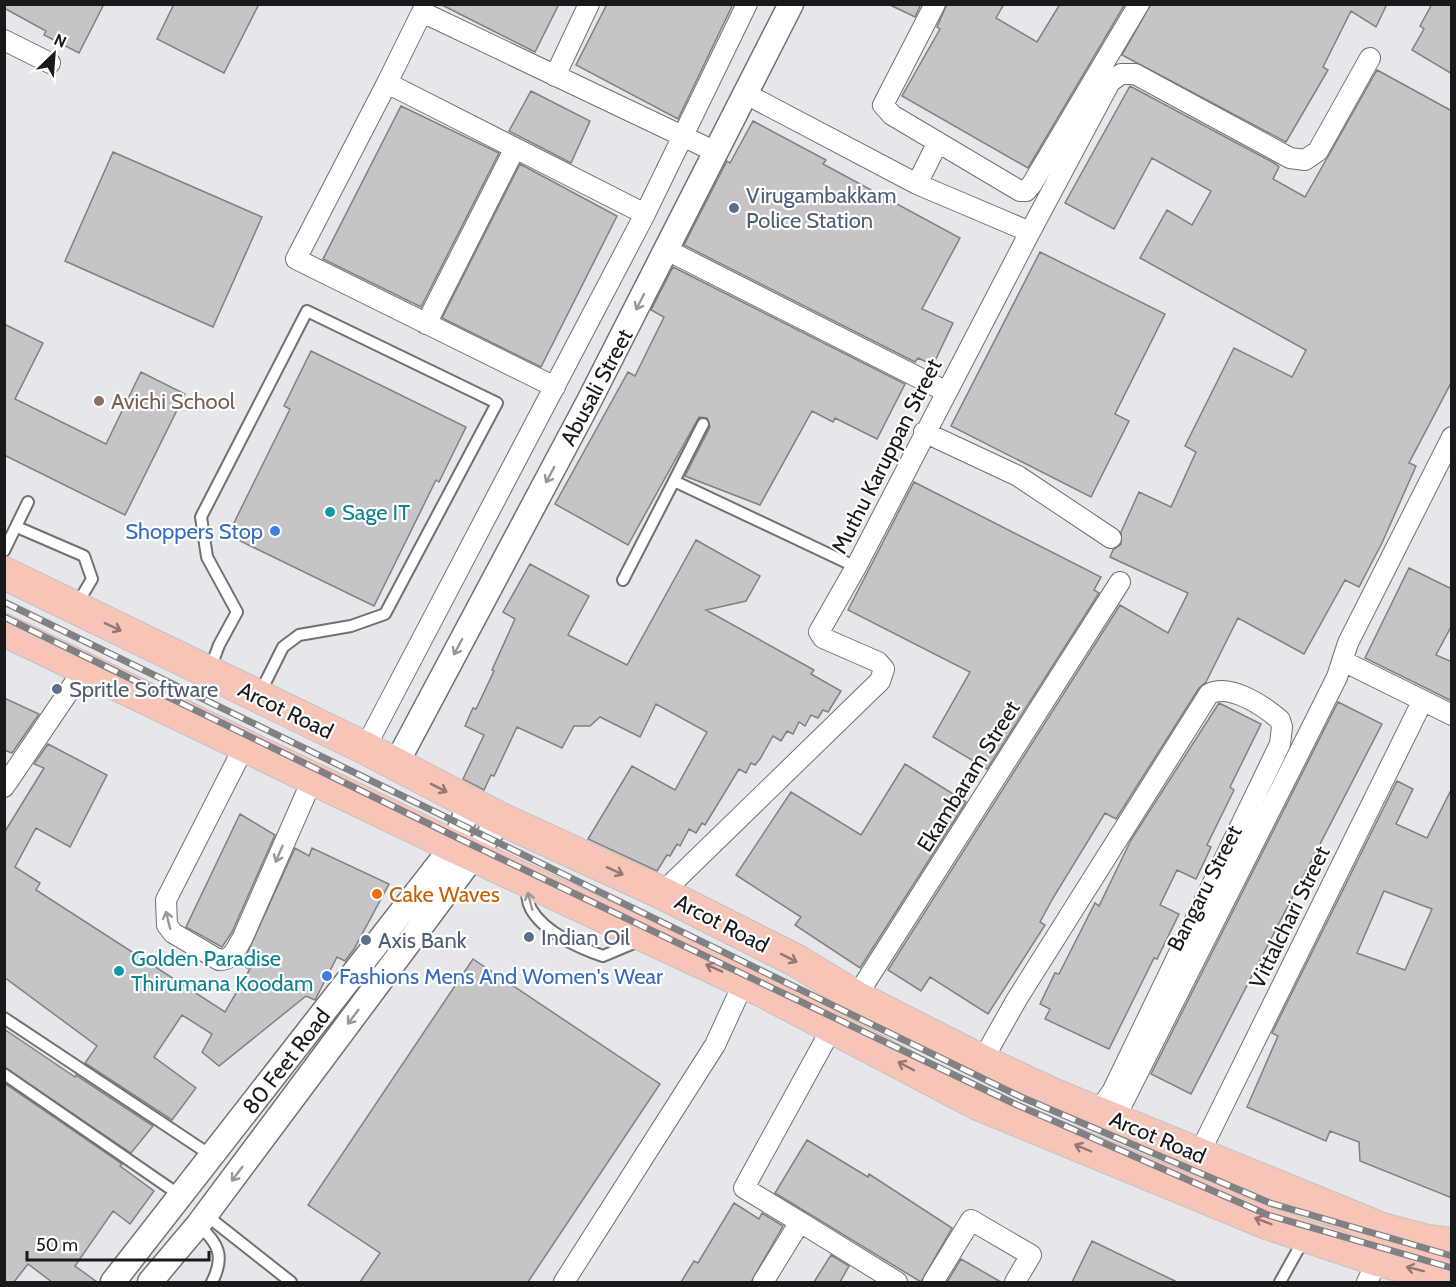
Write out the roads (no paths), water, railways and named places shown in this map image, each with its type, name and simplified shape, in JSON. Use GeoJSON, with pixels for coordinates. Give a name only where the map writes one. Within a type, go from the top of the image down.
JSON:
{"type":"FeatureCollection","features":[{"type":"Feature","properties":{"kind":"main road","name":"Arcot Road"},"geometry":{"type":"LineString","coordinates":[[4,573],[365,748],[470,804],[662,892],[796,961],[856,996],[1052,1094],[1382,1229],[1427,1241],[1452,1244]]}},
{"type":"Feature","properties":{"kind":"main road","name":"Arcot Road"},"geometry":{"type":"LineString","coordinates":[[4,630],[84,669],[240,755],[308,789],[463,850],[744,982],[833,1026],[978,1104],[1256,1219],[1306,1236],[1373,1271],[1452,1278]]}},
{"type":"Feature","properties":{"kind":"street"},"geometry":{"type":"LineString","coordinates":[[555,76],[589,4]]}},
{"type":"Feature","properties":{"kind":"street"},"geometry":{"type":"LineString","coordinates":[[365,748],[645,214],[747,4]]}},
{"type":"Feature","properties":{"kind":"street","name":"Abusali Street"},"geometry":{"type":"LineString","coordinates":[[395,766],[667,250],[791,4]]}},
{"type":"Feature","properties":{"kind":"street"},"geometry":{"type":"LineString","coordinates":[[934,4],[883,105],[892,115],[1020,191],[1026,190],[1139,4]]}},
{"type":"Feature","properties":{"kind":"street"},"geometry":{"type":"LineString","coordinates":[[555,387],[297,259],[424,8],[555,76],[716,152]]}},
{"type":"Feature","properties":{"kind":"street"},"geometry":{"type":"LineString","coordinates":[[4,40],[50,63]]}},
{"type":"Feature","properties":{"kind":"street","name":"Muthu Karuppan Street"},"geometry":{"type":"LineString","coordinates":[[662,892],[880,681],[884,669],[878,662],[824,638],[819,632],[856,567],[924,432],[1110,82],[1121,74],[1135,74],[1290,159],[1305,160],[1318,152],[1370,58]]}},
{"type":"Feature","properties":{"kind":"street"},"geometry":{"type":"LineString","coordinates":[[387,82],[645,214]]}},
{"type":"Feature","properties":{"kind":"street"},"geometry":{"type":"LineString","coordinates":[[746,93],[917,184],[1030,232]]}},
{"type":"Feature","properties":{"kind":"street"},"geometry":{"type":"LineString","coordinates":[[917,184],[938,142]]}},
{"type":"Feature","properties":{"kind":"street"},"geometry":{"type":"LineString","coordinates":[[426,324],[515,148]]}},
{"type":"Feature","properties":{"kind":"street"},"geometry":{"type":"LineString","coordinates":[[667,250],[947,392]]}},
{"type":"Feature","properties":{"kind":"street"},"geometry":{"type":"LineString","coordinates":[[924,432],[1017,476],[1111,538]]}},
{"type":"Feature","properties":{"kind":"street","name":"Bangaru Street"},"geometry":{"type":"LineString","coordinates":[[1106,1115],[1340,669],[1348,643],[1452,437]]}},
{"type":"Feature","properties":{"kind":"street","name":"Ekambaram Street"},"geometry":{"type":"LineString","coordinates":[[856,996],[1120,582]]}},
{"type":"Feature","properties":{"kind":"street"},"geometry":{"type":"LineString","coordinates":[[8,775],[84,669]]}},
{"type":"Feature","properties":{"kind":"street"},"geometry":{"type":"LineString","coordinates":[[1340,669],[1452,715]]}},
{"type":"Feature","properties":{"kind":"street"},"geometry":{"type":"LineString","coordinates":[[982,1061],[1017,999],[1209,694],[1216,690],[1230,691],[1280,720],[1282,728],[1280,744],[1113,1092],[1106,1115]]}},
{"type":"Feature","properties":{"kind":"street","name":"Vittalchari Street"},"geometry":{"type":"LineString","coordinates":[[1199,1154],[1422,702]]}},
{"type":"Feature","properties":{"kind":"street"},"geometry":{"type":"LineString","coordinates":[[240,755],[166,900],[167,925],[173,933],[219,960],[227,960],[233,955],[243,937],[308,789]]}},
{"type":"Feature","properties":{"kind":"street","name":"80 Feet Road"},"geometry":{"type":"LineString","coordinates":[[150,1282],[202,1220],[463,850],[470,804]]}},
{"type":"Feature","properties":{"kind":"street","name":"80 Feet Road"},"geometry":{"type":"LineString","coordinates":[[113,1282],[463,850],[501,819]]}},
{"type":"Feature","properties":{"kind":"street"},"geometry":{"type":"LineString","coordinates":[[564,1282],[715,1046],[744,982]]}},
{"type":"Feature","properties":{"kind":"street"},"geometry":{"type":"LineString","coordinates":[[833,1026],[744,1188],[897,1282]]}},
{"type":"Feature","properties":{"kind":"street"},"geometry":{"type":"LineString","coordinates":[[933,1282],[971,1220],[1030,1255],[1015,1282]]}},
{"type":"Feature","properties":{"kind":"street"},"geometry":{"type":"LineString","coordinates":[[763,1282],[800,1222]]}},
{"type":"Feature","properties":{"kind":"lane"},"geometry":{"type":"LineString","coordinates":[[209,672],[219,645],[237,612],[207,557],[201,517],[307,311],[496,404],[386,614],[351,626],[298,635],[283,647],[258,696]]}},
{"type":"Feature","properties":{"kind":"lane"},"geometry":{"type":"LineString","coordinates":[[623,580],[703,424]]}},
{"type":"Feature","properties":{"kind":"lane"},"geometry":{"type":"LineString","coordinates":[[674,481],[856,567]]}},
{"type":"Feature","properties":{"kind":"lane"},"geometry":{"type":"LineString","coordinates":[[4,551],[28,502]]}},
{"type":"Feature","properties":{"kind":"lane"},"geometry":{"type":"LineString","coordinates":[[16,527],[84,556],[92,579],[75,609]]}},
{"type":"Feature","properties":{"kind":"lane"},"geometry":{"type":"LineString","coordinates":[[4,1017],[213,1156]]}},
{"type":"Feature","properties":{"kind":"lane"},"geometry":{"type":"LineString","coordinates":[[4,1074],[181,1196]]}},
{"type":"Feature","properties":{"kind":"lane"},"geometry":{"type":"LineString","coordinates":[[202,1220],[219,1252],[216,1274],[212,1282]]}},
{"type":"Feature","properties":{"kind":"lane"},"geometry":{"type":"LineString","coordinates":[[202,1220],[291,1282]]}},
{"type":"Feature","properties":{"kind":"lane"},"geometry":{"type":"LineString","coordinates":[[1280,1282],[1306,1236]]}},
{"type":"Feature","properties":{"kind":"railway"},"geometry":{"type":"LineString","coordinates":[[4,602],[1021,1097],[1270,1203],[1452,1256]]}},
{"type":"Feature","properties":{"kind":"railway"},"geometry":{"type":"LineString","coordinates":[[4,617],[458,838],[1015,1104],[1268,1215],[1452,1268]]}},
{"type":"Feature","properties":{"kind":"place","name":"Virugambakkam Police Station"},"geometry":{"type":"Point","coordinates":[734,208]}},
{"type":"Feature","properties":{"kind":"place","name":"Avichi School"},"geometry":{"type":"Point","coordinates":[99,401]}},
{"type":"Feature","properties":{"kind":"place","name":"Sage IT"},"geometry":{"type":"Point","coordinates":[330,512]}},
{"type":"Feature","properties":{"kind":"place","name":"Shoppers Stop"},"geometry":{"type":"Point","coordinates":[275,531]}},
{"type":"Feature","properties":{"kind":"place","name":"Spritle Software"},"geometry":{"type":"Point","coordinates":[57,689]}},
{"type":"Feature","properties":{"kind":"place","name":"Cake Waves"},"geometry":{"type":"Point","coordinates":[377,894]}},
{"type":"Feature","properties":{"kind":"place","name":"Indian Oil"},"geometry":{"type":"Point","coordinates":[529,937]}},
{"type":"Feature","properties":{"kind":"place","name":"Axis Bank"},"geometry":{"type":"Point","coordinates":[366,940]}},
{"type":"Feature","properties":{"kind":"place","name":"Golden Paradise Thirumana Koodam"},"geometry":{"type":"Point","coordinates":[119,971]}},
{"type":"Feature","properties":{"kind":"place","name":"Fashions Mens And Women's Wear"},"geometry":{"type":"Point","coordinates":[327,976]}}]}
